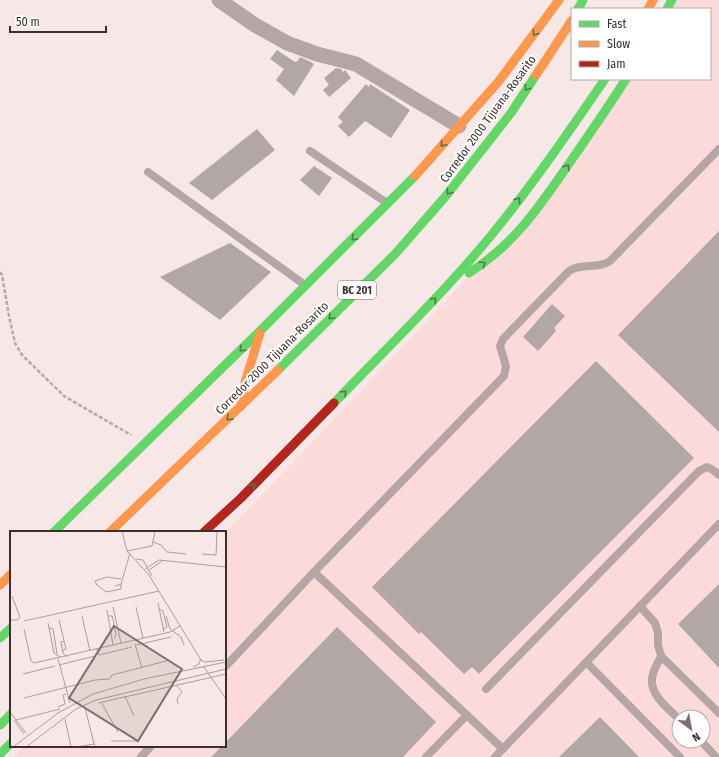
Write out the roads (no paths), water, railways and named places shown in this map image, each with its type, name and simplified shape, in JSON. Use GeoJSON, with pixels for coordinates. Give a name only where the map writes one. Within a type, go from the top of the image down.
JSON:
{"type":"FeatureCollection","features":[{"type":"Feature","properties":{"kind":"highway"},"geometry":{"type":"LineString","coordinates":[[55,531],[261,330],[414,177],[499,81],[558,1]]}},
{"type":"Feature","properties":{"kind":"highway","name":"Corredor 2000 Tijuana-Rosarito"},"geometry":{"type":"LineString","coordinates":[[111,531],[241,406],[396,253],[445,197],[511,113],[571,22]]}},
{"type":"Feature","properties":{"kind":"highway"},"geometry":{"type":"LineString","coordinates":[[211,531],[241,498],[449,284],[489,238],[558,148],[604,80]]}},
{"type":"Feature","properties":{"kind":"highway"},"geometry":{"type":"LineString","coordinates":[[449,284],[482,266],[512,240],[546,198],[625,80]]}},
{"type":"Feature","properties":{"kind":"highway"},"geometry":{"type":"LineString","coordinates":[[241,406],[251,359],[261,330]]}},
{"type":"Feature","properties":{"kind":"highway"},"geometry":{"type":"LineString","coordinates":[[205,531],[241,498]]}},
{"type":"Feature","properties":{"kind":"highway"},"geometry":{"type":"LineString","coordinates":[[0,585],[10,575]]}},
{"type":"Feature","properties":{"kind":"highway"},"geometry":{"type":"LineString","coordinates":[[0,638],[10,629]]}},
{"type":"Feature","properties":{"kind":"highway"},"geometry":{"type":"LineString","coordinates":[[0,725],[10,715]]}},
{"type":"Feature","properties":{"kind":"highway"},"geometry":{"type":"LineString","coordinates":[[0,754],[10,744]]}},
{"type":"Feature","properties":{"kind":"street"},"geometry":{"type":"LineString","coordinates":[[219,0],[287,43],[317,54],[356,64],[459,126]]}},
{"type":"Feature","properties":{"kind":"lane"},"geometry":{"type":"LineString","coordinates":[[226,666],[314,572],[504,376],[506,366],[500,346],[502,339],[569,271],[580,266],[602,266],[610,261],[719,149]]}},
{"type":"Feature","properties":{"kind":"lane"},"geometry":{"type":"LineString","coordinates":[[310,151],[388,203]]}},
{"type":"Feature","properties":{"kind":"lane"},"geometry":{"type":"LineString","coordinates":[[148,172],[306,285]]}},
{"type":"Feature","properties":{"kind":"lane"},"geometry":{"type":"LineString","coordinates":[[486,690],[699,470],[707,467],[719,475]]}},
{"type":"Feature","properties":{"kind":"lane"},"geometry":{"type":"LineString","coordinates":[[495,757],[719,524]]}},
{"type":"Feature","properties":{"kind":"lane"},"geometry":{"type":"LineString","coordinates":[[314,572],[503,749]]}},
{"type":"Feature","properties":{"kind":"lane"},"geometry":{"type":"LineString","coordinates":[[640,606],[655,623],[658,634],[658,645],[662,656],[719,713]]}},
{"type":"Feature","properties":{"kind":"lane"},"geometry":{"type":"LineString","coordinates":[[662,656],[652,677],[652,687],[660,700],[671,711]]}},
{"type":"Feature","properties":{"kind":"lane"},"geometry":{"type":"LineString","coordinates":[[586,662],[680,757]]}},
{"type":"Feature","properties":{"kind":"lane"},"geometry":{"type":"LineString","coordinates":[[426,757],[467,716]]}},
{"type":"Feature","properties":{"kind":"lane"},"geometry":{"type":"LineString","coordinates":[[141,757],[150,747]]}},
{"type":"Feature","properties":{"kind":"lane"},"geometry":{"type":"LineString","coordinates":[[708,749],[716,757]]}}]}
